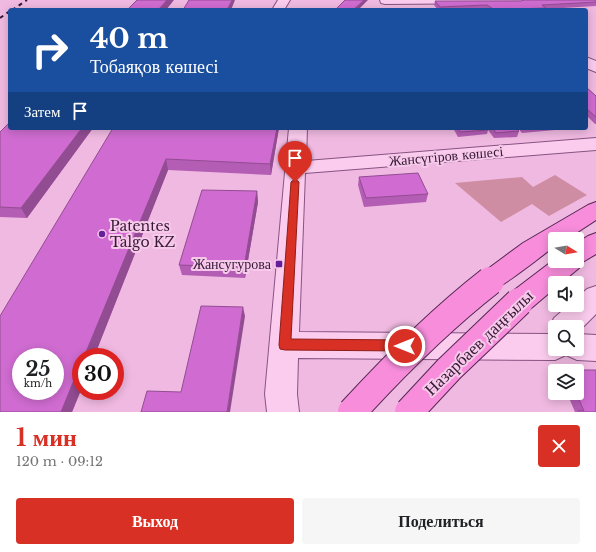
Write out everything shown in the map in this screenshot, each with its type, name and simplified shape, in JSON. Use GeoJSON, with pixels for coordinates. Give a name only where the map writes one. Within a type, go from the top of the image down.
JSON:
{"type":"FeatureCollection","features":[{"type":"Feature","properties":{"kind":"main road"},"geometry":{"type":"LineString","coordinates":[[352,412],[400,361],[471,295],[532,249],[596,210]]}},
{"type":"Feature","properties":{"kind":"main road"},"geometry":{"type":"LineString","coordinates":[[584,250],[596,242]]}},
{"type":"Feature","properties":{"kind":"main road","name":"Назарбаев даңғылы"},"geometry":{"type":"LineString","coordinates":[[409,412],[449,369],[519,302],[561,268]]}},
{"type":"Feature","properties":{"kind":"street"},"geometry":{"type":"LineString","coordinates":[[511,0],[521,8]]}},
{"type":"Feature","properties":{"kind":"street"},"geometry":{"type":"LineString","coordinates":[[378,8],[386,1],[520,0]]}},
{"type":"Feature","properties":{"kind":"street"},"geometry":{"type":"LineString","coordinates":[[283,412],[281,394],[298,130]]}},
{"type":"Feature","properties":{"kind":"street","name":"Жансүгіров көшесі"},"geometry":{"type":"LineString","coordinates":[[296,168],[596,144]]}},
{"type":"Feature","properties":{"kind":"street"},"geometry":{"type":"LineString","coordinates":[[571,320],[596,297]]}},
{"type":"Feature","properties":{"kind":"street"},"geometry":{"type":"LineString","coordinates":[[285,345],[548,343]]}},
{"type":"Feature","properties":{"kind":"street"},"geometry":{"type":"LineString","coordinates":[[584,348],[596,348]]}},
{"type":"Feature","properties":{"kind":"shaded area"},"geometry":{"type":"Polygon","coordinates":[[[555,175],[587,195],[549,216],[532,204],[501,222],[455,183],[522,177],[533,187],[555,175]]]}},
{"type":"Feature","properties":{"kind":"building"},"geometry":{"type":"Polygon","coordinates":[[[137,0],[167,0],[160,8],[129,8],[137,0]]]}},
{"type":"Feature","properties":{"kind":"building"},"geometry":{"type":"Polygon","coordinates":[[[189,0],[232,0],[228,8],[184,8],[189,0]]]}},
{"type":"Feature","properties":{"kind":"building"},"geometry":{"type":"Polygon","coordinates":[[[345,0],[364,0],[355,8],[337,8],[345,0]]]}},
{"type":"Feature","properties":{"kind":"building"},"geometry":{"type":"Polygon","coordinates":[[[596,0],[596,2],[542,5],[546,8],[492,8],[487,5],[440,7],[435,1],[596,0]]]}},
{"type":"Feature","properties":{"kind":"building"},"geometry":{"type":"Polygon","coordinates":[[[588,89],[596,96],[596,117],[588,110],[588,89]]]}},
{"type":"Feature","properties":{"kind":"building"},"geometry":{"type":"Polygon","coordinates":[[[8,124],[8,130],[80,130],[21,208],[0,207],[0,132],[8,124]]]}},
{"type":"Feature","properties":{"kind":"building","name":"Patentes Talgo KZ"},"geometry":{"type":"Polygon","coordinates":[[[112,130],[277,130],[270,164],[166,159],[88,348],[72,348],[72,385],[61,412],[0,412],[0,316],[112,130]]]}},
{"type":"Feature","properties":{"kind":"building"},"geometry":{"type":"Polygon","coordinates":[[[459,130],[488,130],[460,132],[459,130]]]}},
{"type":"Feature","properties":{"kind":"building"},"geometry":{"type":"Polygon","coordinates":[[[494,130],[519,131],[496,133],[494,130]]]}},
{"type":"Feature","properties":{"kind":"building"},"geometry":{"type":"Polygon","coordinates":[[[418,173],[428,194],[366,198],[359,177],[418,173]]]}},
{"type":"Feature","properties":{"kind":"building"},"geometry":{"type":"Polygon","coordinates":[[[202,190],[257,191],[244,267],[179,265],[202,190]]]}},
{"type":"Feature","properties":{"kind":"building"},"geometry":{"type":"Polygon","coordinates":[[[201,306],[243,307],[227,412],[141,412],[147,391],[181,392],[201,306]]]}},
{"type":"Feature","properties":{"kind":"building"},"geometry":{"type":"Polygon","coordinates":[[[584,370],[596,370],[596,412],[579,412],[579,410],[584,411],[579,400],[584,400],[584,370]]]}},
{"type":"Feature","properties":{"kind":"railway"},"geometry":{"type":"LineString","coordinates":[[15,8],[27,0]]}},
{"type":"Feature","properties":{"kind":"railway"},"geometry":{"type":"LineString","coordinates":[[0,18],[8,12]]}},
{"type":"Feature","properties":{"kind":"place","name":"Patentes Talgo KZ"},"geometry":{"type":"Point","coordinates":[102,234]}},
{"type":"Feature","properties":{"kind":"place","name":"Жансугурова"},"geometry":{"type":"Point","coordinates":[279,264]}},
{"type":"Feature","properties":{"kind":"route"},"geometry":{"type":"LineString","coordinates":[[295,182],[285,345],[405,346]]}}]}
